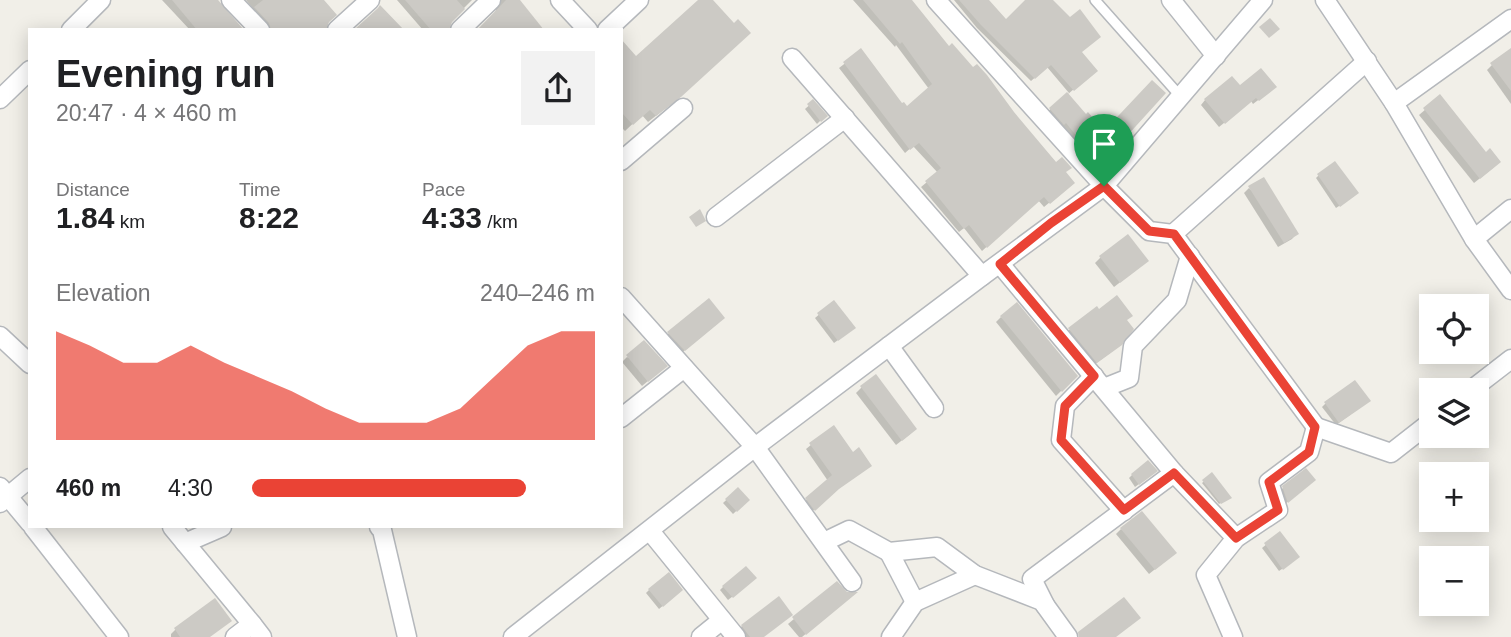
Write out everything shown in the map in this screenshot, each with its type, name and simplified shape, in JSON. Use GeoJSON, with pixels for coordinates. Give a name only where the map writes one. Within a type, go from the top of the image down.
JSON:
{"type":"FeatureCollection","features":[{"type":"Feature","properties":{"kind":"street"},"geometry":{"type":"LineString","coordinates":[[73,28],[102,0]]}},
{"type":"Feature","properties":{"kind":"street"},"geometry":{"type":"LineString","coordinates":[[339,28],[370,0]]}},
{"type":"Feature","properties":{"kind":"street"},"geometry":{"type":"LineString","coordinates":[[560,0],[586,28]]}},
{"type":"Feature","properties":{"kind":"street"},"geometry":{"type":"LineString","coordinates":[[609,28],[639,0]]}},
{"type":"Feature","properties":{"kind":"street"},"geometry":{"type":"LineString","coordinates":[[936,0],[1104,186],[1149,231],[1174,234],[1315,427],[1391,453],[1419,431]]}},
{"type":"Feature","properties":{"kind":"street"},"geometry":{"type":"LineString","coordinates":[[1171,0],[1216,56]]}},
{"type":"Feature","properties":{"kind":"street"},"geometry":{"type":"LineString","coordinates":[[513,637],[755,447],[1051,223],[1104,186],[1263,0]]}},
{"type":"Feature","properties":{"kind":"street"},"geometry":{"type":"LineString","coordinates":[[1325,0],[1394,103],[1474,239],[1511,290]]}},
{"type":"Feature","properties":{"kind":"street"},"geometry":{"type":"LineString","coordinates":[[236,2],[258,28]]}},
{"type":"Feature","properties":{"kind":"street"},"geometry":{"type":"LineString","coordinates":[[462,28],[481,3]]}},
{"type":"Feature","properties":{"kind":"street"},"geometry":{"type":"LineString","coordinates":[[1394,103],[1511,19]]}},
{"type":"Feature","properties":{"kind":"street"},"geometry":{"type":"LineString","coordinates":[[792,58],[982,276]]}},
{"type":"Feature","properties":{"kind":"street"},"geometry":{"type":"LineString","coordinates":[[1174,234],[1367,61]]}},
{"type":"Feature","properties":{"kind":"street"},"geometry":{"type":"LineString","coordinates":[[0,99],[28,72]]}},
{"type":"Feature","properties":{"kind":"street"},"geometry":{"type":"LineString","coordinates":[[623,158],[683,108]]}},
{"type":"Feature","properties":{"kind":"street"},"geometry":{"type":"LineString","coordinates":[[716,217],[845,118]]}},
{"type":"Feature","properties":{"kind":"street"},"geometry":{"type":"LineString","coordinates":[[1474,239],[1509,216]]}},
{"type":"Feature","properties":{"kind":"street"},"geometry":{"type":"LineString","coordinates":[[1124,510],[1061,440],[1065,406],[1099,382],[1129,378],[1133,346],[1177,300],[1190,256]]}},
{"type":"Feature","properties":{"kind":"street"},"geometry":{"type":"LineString","coordinates":[[1000,264],[1174,473],[1236,538]]}},
{"type":"Feature","properties":{"kind":"street"},"geometry":{"type":"LineString","coordinates":[[623,299],[755,447],[852,582]]}},
{"type":"Feature","properties":{"kind":"street"},"geometry":{"type":"LineString","coordinates":[[0,336],[28,361]]}},
{"type":"Feature","properties":{"kind":"street"},"geometry":{"type":"LineString","coordinates":[[889,346],[934,408]]}},
{"type":"Feature","properties":{"kind":"street"},"geometry":{"type":"LineString","coordinates":[[1486,378],[1511,359]]}},
{"type":"Feature","properties":{"kind":"street"},"geometry":{"type":"LineString","coordinates":[[623,416],[684,368]]}},
{"type":"Feature","properties":{"kind":"street"},"geometry":{"type":"LineString","coordinates":[[1233,637],[1206,575],[1236,538],[1278,510],[1269,482],[1309,452],[1315,427]]}},
{"type":"Feature","properties":{"kind":"street"},"geometry":{"type":"LineString","coordinates":[[1045,605],[1032,579],[1174,473]]}},
{"type":"Feature","properties":{"kind":"street"},"geometry":{"type":"LineString","coordinates":[[28,479],[3,496],[28,522]]}},
{"type":"Feature","properties":{"kind":"street"},"geometry":{"type":"LineString","coordinates":[[33,528],[119,637]]}},
{"type":"Feature","properties":{"kind":"street"},"geometry":{"type":"LineString","coordinates":[[173,528],[257,631],[236,637]]}},
{"type":"Feature","properties":{"kind":"street"},"geometry":{"type":"LineString","coordinates":[[185,543],[220,528]]}},
{"type":"Feature","properties":{"kind":"street"},"geometry":{"type":"LineString","coordinates":[[380,528],[407,637]]}},
{"type":"Feature","properties":{"kind":"street"},"geometry":{"type":"LineString","coordinates":[[824,542],[849,530],[889,552],[915,602]]}},
{"type":"Feature","properties":{"kind":"street"},"geometry":{"type":"LineString","coordinates":[[650,531],[736,637]]}},
{"type":"Feature","properties":{"kind":"street"},"geometry":{"type":"LineString","coordinates":[[889,552],[937,547],[975,575],[1042,601],[1068,637]]}},
{"type":"Feature","properties":{"kind":"street"},"geometry":{"type":"LineString","coordinates":[[891,637],[915,602],[975,575]]}},
{"type":"Feature","properties":{"kind":"street"},"geometry":{"type":"LineString","coordinates":[[701,637],[722,620]]}},
{"type":"Feature","properties":{"kind":"lane"},"geometry":{"type":"LineString","coordinates":[[1095,0],[1181,97]]}},
{"type":"Feature","properties":{"kind":"building"},"geometry":{"type":"Polygon","coordinates":[[[172,0],[218,0],[242,28],[195,28],[172,0]]]}},
{"type":"Feature","properties":{"kind":"building"},"geometry":{"type":"Polygon","coordinates":[[[263,0],[324,0],[337,15],[327,28],[270,28],[254,7],[263,0]]]}},
{"type":"Feature","properties":{"kind":"building"},"geometry":{"type":"Polygon","coordinates":[[[405,0],[457,0],[465,9],[450,28],[429,28],[405,0]]]}},
{"type":"Feature","properties":{"kind":"building"},"geometry":{"type":"Polygon","coordinates":[[[506,0],[520,0],[542,28],[479,28],[506,0]]]}},
{"type":"Feature","properties":{"kind":"building"},"geometry":{"type":"Polygon","coordinates":[[[698,0],[713,0],[734,23],[738,19],[751,33],[681,97],[656,116],[650,110],[633,125],[623,114],[623,41],[636,56],[698,0]]]}},
{"type":"Feature","properties":{"kind":"building"},"geometry":{"type":"Polygon","coordinates":[[[863,0],[912,0],[949,46],[952,43],[973,67],[977,64],[987,75],[1056,162],[1062,157],[1072,168],[1066,172],[1075,183],[1050,204],[1044,197],[987,248],[969,225],[964,229],[925,181],[941,168],[919,143],[910,150],[843,62],[861,48],[907,106],[932,84],[902,42],[900,44],[863,0]]]}},
{"type":"Feature","properties":{"kind":"building"},"geometry":{"type":"Polygon","coordinates":[[[959,0],[989,0],[1006,19],[1025,0],[1053,0],[1070,17],[1080,9],[1101,37],[1082,52],[1098,71],[1074,91],[1051,65],[1035,79],[959,0]]]}},
{"type":"Feature","properties":{"kind":"building"},"geometry":{"type":"Polygon","coordinates":[[[380,5],[402,28],[356,28],[380,5]]]}},
{"type":"Feature","properties":{"kind":"building"},"geometry":{"type":"Polygon","coordinates":[[[1270,18],[1280,29],[1269,38],[1259,27],[1270,18]]]}},
{"type":"Feature","properties":{"kind":"building"},"geometry":{"type":"Polygon","coordinates":[[[1511,48],[1511,91],[1490,63],[1511,48]]]}},
{"type":"Feature","properties":{"kind":"building"},"geometry":{"type":"Polygon","coordinates":[[[1261,68],[1277,87],[1259,101],[1256,98],[1225,124],[1204,99],[1232,76],[1240,85],[1261,68]]]}},
{"type":"Feature","properties":{"kind":"building"},"geometry":{"type":"Polygon","coordinates":[[[1152,80],[1166,93],[1126,137],[1123,135],[1094,158],[1066,123],[1064,125],[1049,108],[1067,92],[1104,131],[1152,80]]]}},
{"type":"Feature","properties":{"kind":"building"},"geometry":{"type":"Polygon","coordinates":[[[1440,94],[1486,152],[1490,148],[1501,162],[1480,179],[1423,108],[1440,94]]]}},
{"type":"Feature","properties":{"kind":"building"},"geometry":{"type":"Polygon","coordinates":[[[813,99],[828,116],[821,122],[807,104],[813,99]]]}},
{"type":"Feature","properties":{"kind":"building"},"geometry":{"type":"Polygon","coordinates":[[[1335,161],[1359,193],[1340,207],[1317,174],[1335,161]]]}},
{"type":"Feature","properties":{"kind":"building"},"geometry":{"type":"Polygon","coordinates":[[[1264,177],[1299,234],[1284,243],[1248,186],[1264,177]]]}},
{"type":"Feature","properties":{"kind":"building"},"geometry":{"type":"Polygon","coordinates":[[[700,209],[706,221],[696,227],[689,217],[700,209]]]}},
{"type":"Feature","properties":{"kind":"building"},"geometry":{"type":"Polygon","coordinates":[[[1128,234],[1149,261],[1120,283],[1099,256],[1128,234]]]}},
{"type":"Feature","properties":{"kind":"building"},"geometry":{"type":"Polygon","coordinates":[[[1117,295],[1133,316],[1127,320],[1134,329],[1122,345],[1097,363],[1068,328],[1117,295]]]}},
{"type":"Feature","properties":{"kind":"building"},"geometry":{"type":"Polygon","coordinates":[[[709,298],[725,318],[685,351],[667,332],[709,298]]]}},
{"type":"Feature","properties":{"kind":"building"},"geometry":{"type":"Polygon","coordinates":[[[834,300],[856,328],[838,341],[817,313],[834,300]]]}},
{"type":"Feature","properties":{"kind":"building"},"geometry":{"type":"Polygon","coordinates":[[[1017,302],[1078,376],[1062,392],[1000,316],[1017,302]]]}},
{"type":"Feature","properties":{"kind":"building"},"geometry":{"type":"Polygon","coordinates":[[[644,340],[668,366],[648,382],[626,355],[644,340]]]}},
{"type":"Feature","properties":{"kind":"building"},"geometry":{"type":"Polygon","coordinates":[[[876,374],[917,429],[902,441],[860,386],[876,374]]]}},
{"type":"Feature","properties":{"kind":"building"},"geometry":{"type":"Polygon","coordinates":[[[1355,380],[1371,401],[1339,423],[1324,402],[1355,380]]]}},
{"type":"Feature","properties":{"kind":"building"},"geometry":{"type":"Polygon","coordinates":[[[834,425],[853,452],[859,447],[872,466],[839,489],[815,511],[805,498],[832,475],[809,443],[834,425]]]}},
{"type":"Feature","properties":{"kind":"building"},"geometry":{"type":"Polygon","coordinates":[[[1148,460],[1158,471],[1139,485],[1131,474],[1148,460]]]}},
{"type":"Feature","properties":{"kind":"building"},"geometry":{"type":"Polygon","coordinates":[[[1306,468],[1316,480],[1288,503],[1282,486],[1306,468]]]}},
{"type":"Feature","properties":{"kind":"building"},"geometry":{"type":"Polygon","coordinates":[[[1212,472],[1232,498],[1221,504],[1202,480],[1212,472]]]}},
{"type":"Feature","properties":{"kind":"building"},"geometry":{"type":"Polygon","coordinates":[[[738,487],[750,500],[737,512],[725,499],[738,487]]]}},
{"type":"Feature","properties":{"kind":"building"},"geometry":{"type":"Polygon","coordinates":[[[1142,511],[1177,553],[1155,570],[1120,528],[1142,511]]]}},
{"type":"Feature","properties":{"kind":"building"},"geometry":{"type":"Polygon","coordinates":[[[1280,531],[1300,557],[1283,570],[1264,543],[1280,531]]]}},
{"type":"Feature","properties":{"kind":"building"},"geometry":{"type":"Polygon","coordinates":[[[746,566],[757,578],[733,598],[722,586],[746,566]]]}},
{"type":"Feature","properties":{"kind":"building"},"geometry":{"type":"Polygon","coordinates":[[[669,572],[683,590],[663,607],[648,589],[669,572]]]}},
{"type":"Feature","properties":{"kind":"building"},"geometry":{"type":"Polygon","coordinates":[[[837,581],[847,592],[858,592],[806,635],[792,617],[837,581]]]}},
{"type":"Feature","properties":{"kind":"building"},"geometry":{"type":"Polygon","coordinates":[[[779,596],[793,615],[764,637],[750,637],[741,625],[779,596]]]}},
{"type":"Feature","properties":{"kind":"building"},"geometry":{"type":"Polygon","coordinates":[[[1124,597],[1141,618],[1116,637],[1079,637],[1078,632],[1124,597]]]}},
{"type":"Feature","properties":{"kind":"building"},"geometry":{"type":"Polygon","coordinates":[[[215,598],[232,621],[210,637],[180,637],[174,628],[215,598]]]}},
{"type":"Feature","properties":{"kind":"route"},"geometry":{"type":"LineString","coordinates":[[1104,186],[1149,231],[1174,234],[1315,427],[1309,452],[1269,482],[1278,510],[1236,538],[1174,473],[1124,510],[1061,440],[1065,406],[1094,376],[1000,264],[1051,223],[1104,186]]}}]}
